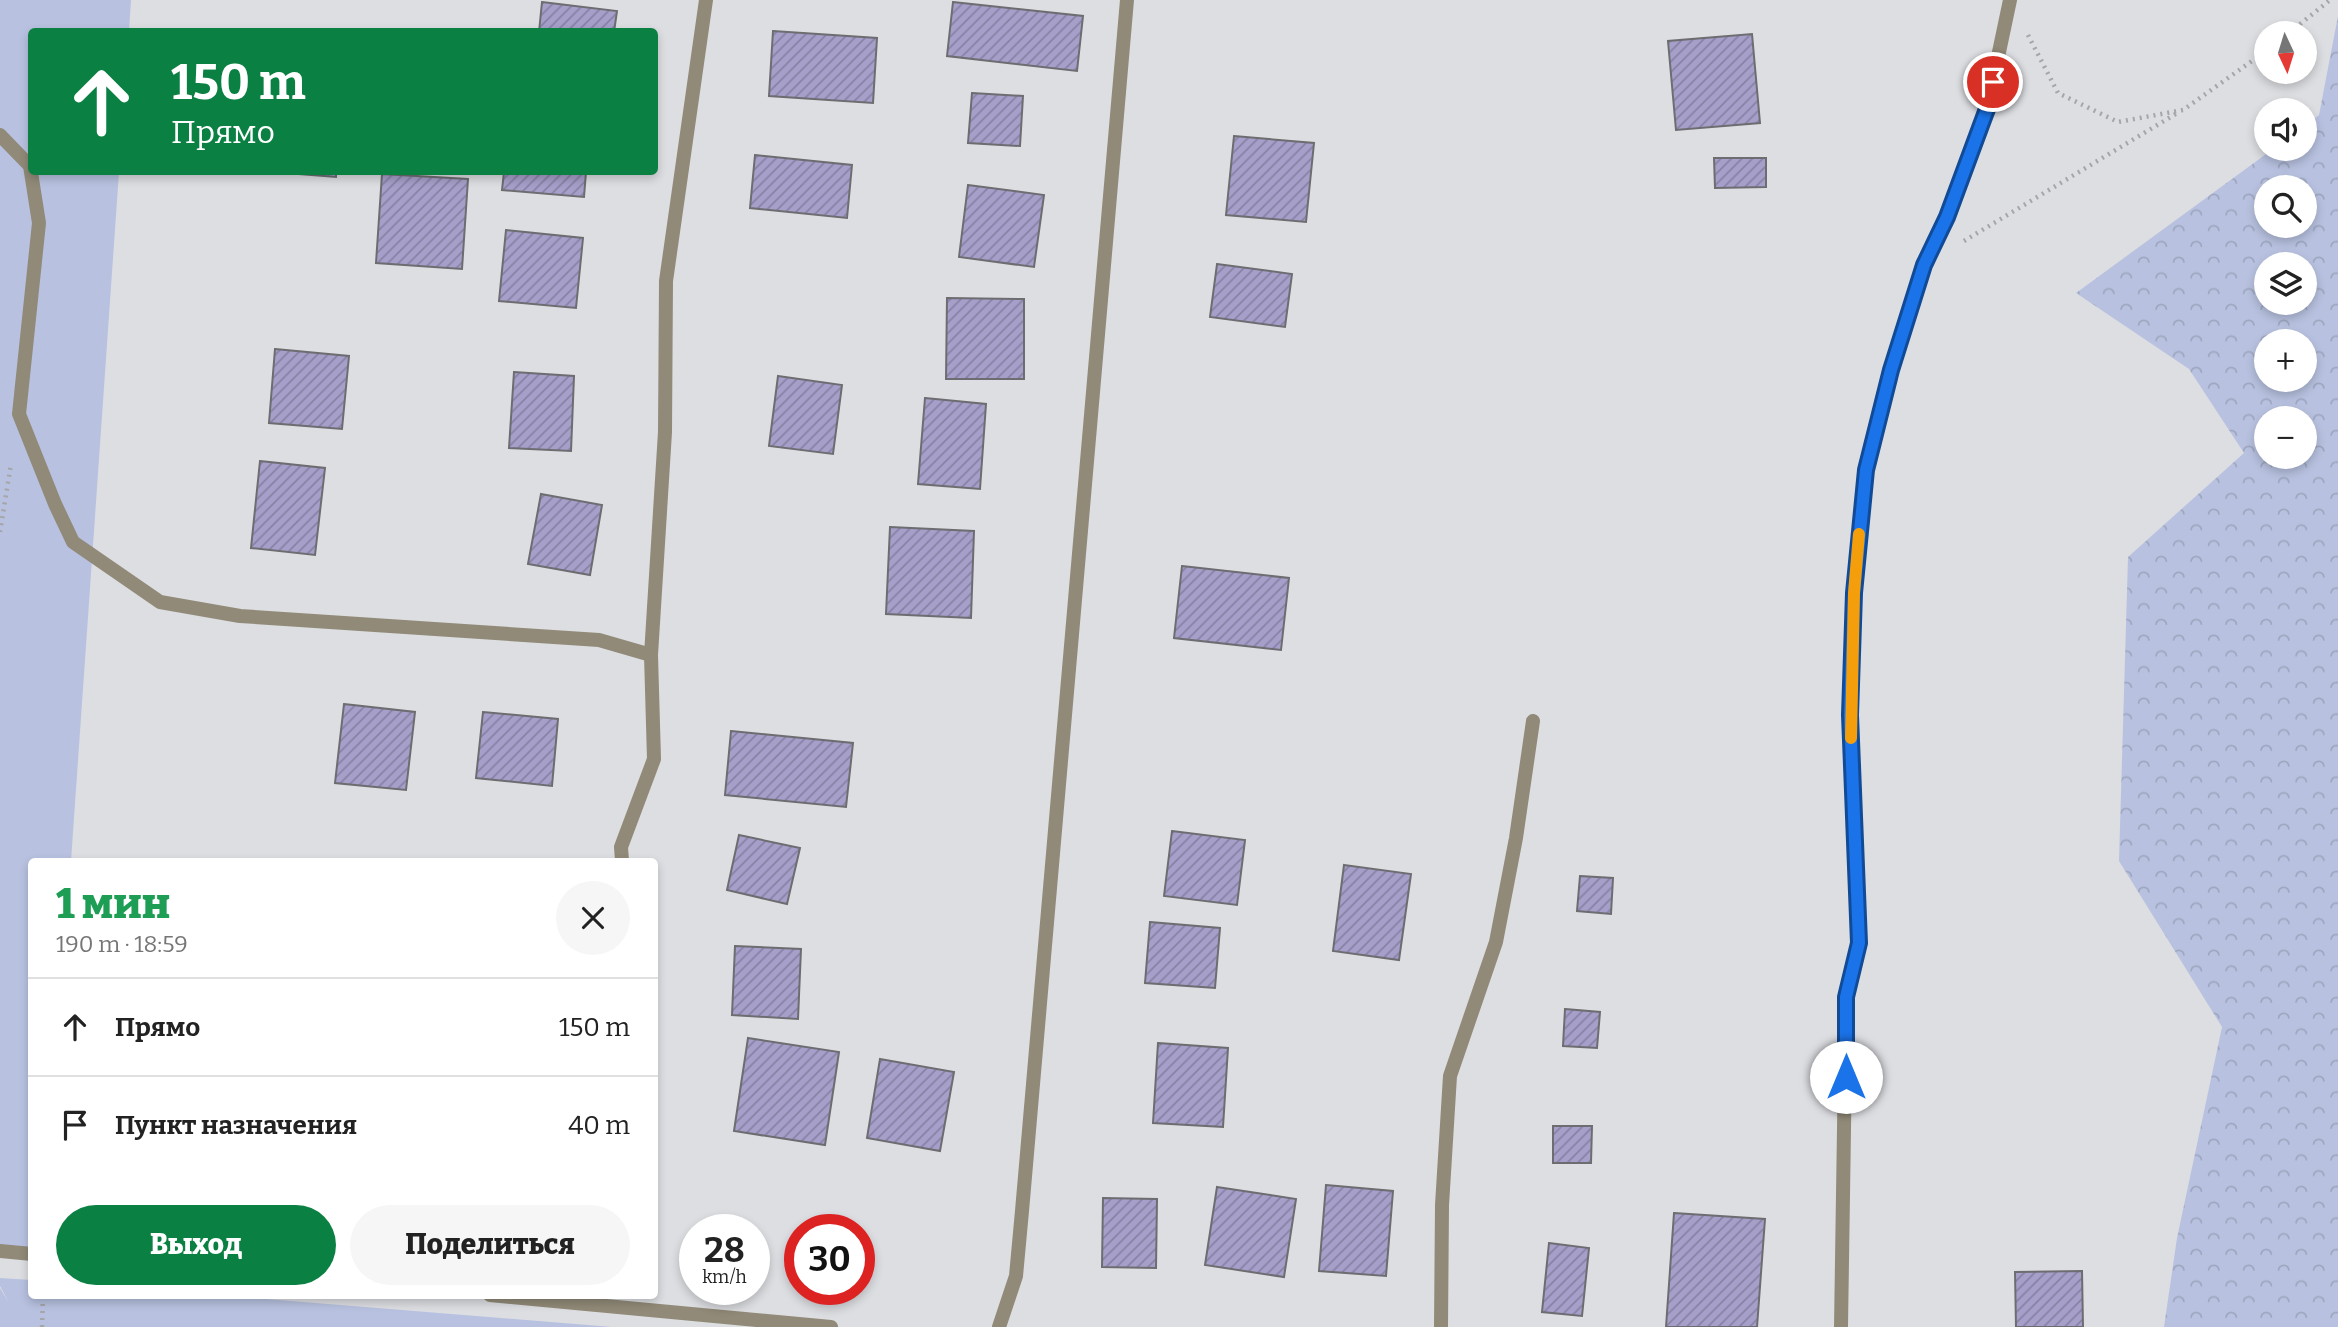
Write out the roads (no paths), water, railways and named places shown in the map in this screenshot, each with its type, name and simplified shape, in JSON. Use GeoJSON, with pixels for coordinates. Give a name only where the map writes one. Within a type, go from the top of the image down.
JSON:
{"type":"FeatureCollection","features":[{"type":"Feature","properties":{"kind":"street"},"geometry":{"type":"LineString","coordinates":[[622,858],[621,847],[654,759],[651,655],[665,432],[666,281],[705,0]]}},
{"type":"Feature","properties":{"kind":"street"},"geometry":{"type":"LineString","coordinates":[[999,1327],[1016,1276],[1126,0]]}},
{"type":"Feature","properties":{"kind":"street"},"geometry":{"type":"LineString","coordinates":[[1841,1327],[1846,997],[1859,943],[1850,715],[1854,593],[1866,470],[1891,370],[1924,265],[1947,217],[1987,109],[2010,0]]}},
{"type":"Feature","properties":{"kind":"street"},"geometry":{"type":"LineString","coordinates":[[0,135],[28,163]]}},
{"type":"Feature","properties":{"kind":"street"},"geometry":{"type":"LineString","coordinates":[[32,175],[39,223],[19,414],[73,542],[160,602],[240,616],[599,640],[651,655]]}},
{"type":"Feature","properties":{"kind":"street"},"geometry":{"type":"LineString","coordinates":[[1441,1327],[1442,1205],[1450,1076],[1496,942],[1516,838],[1533,721]]}},
{"type":"Feature","properties":{"kind":"street"},"geometry":{"type":"LineString","coordinates":[[0,1251],[28,1254]]}},
{"type":"Feature","properties":{"kind":"street"},"geometry":{"type":"LineString","coordinates":[[576,1299],[831,1327]]}}]}
